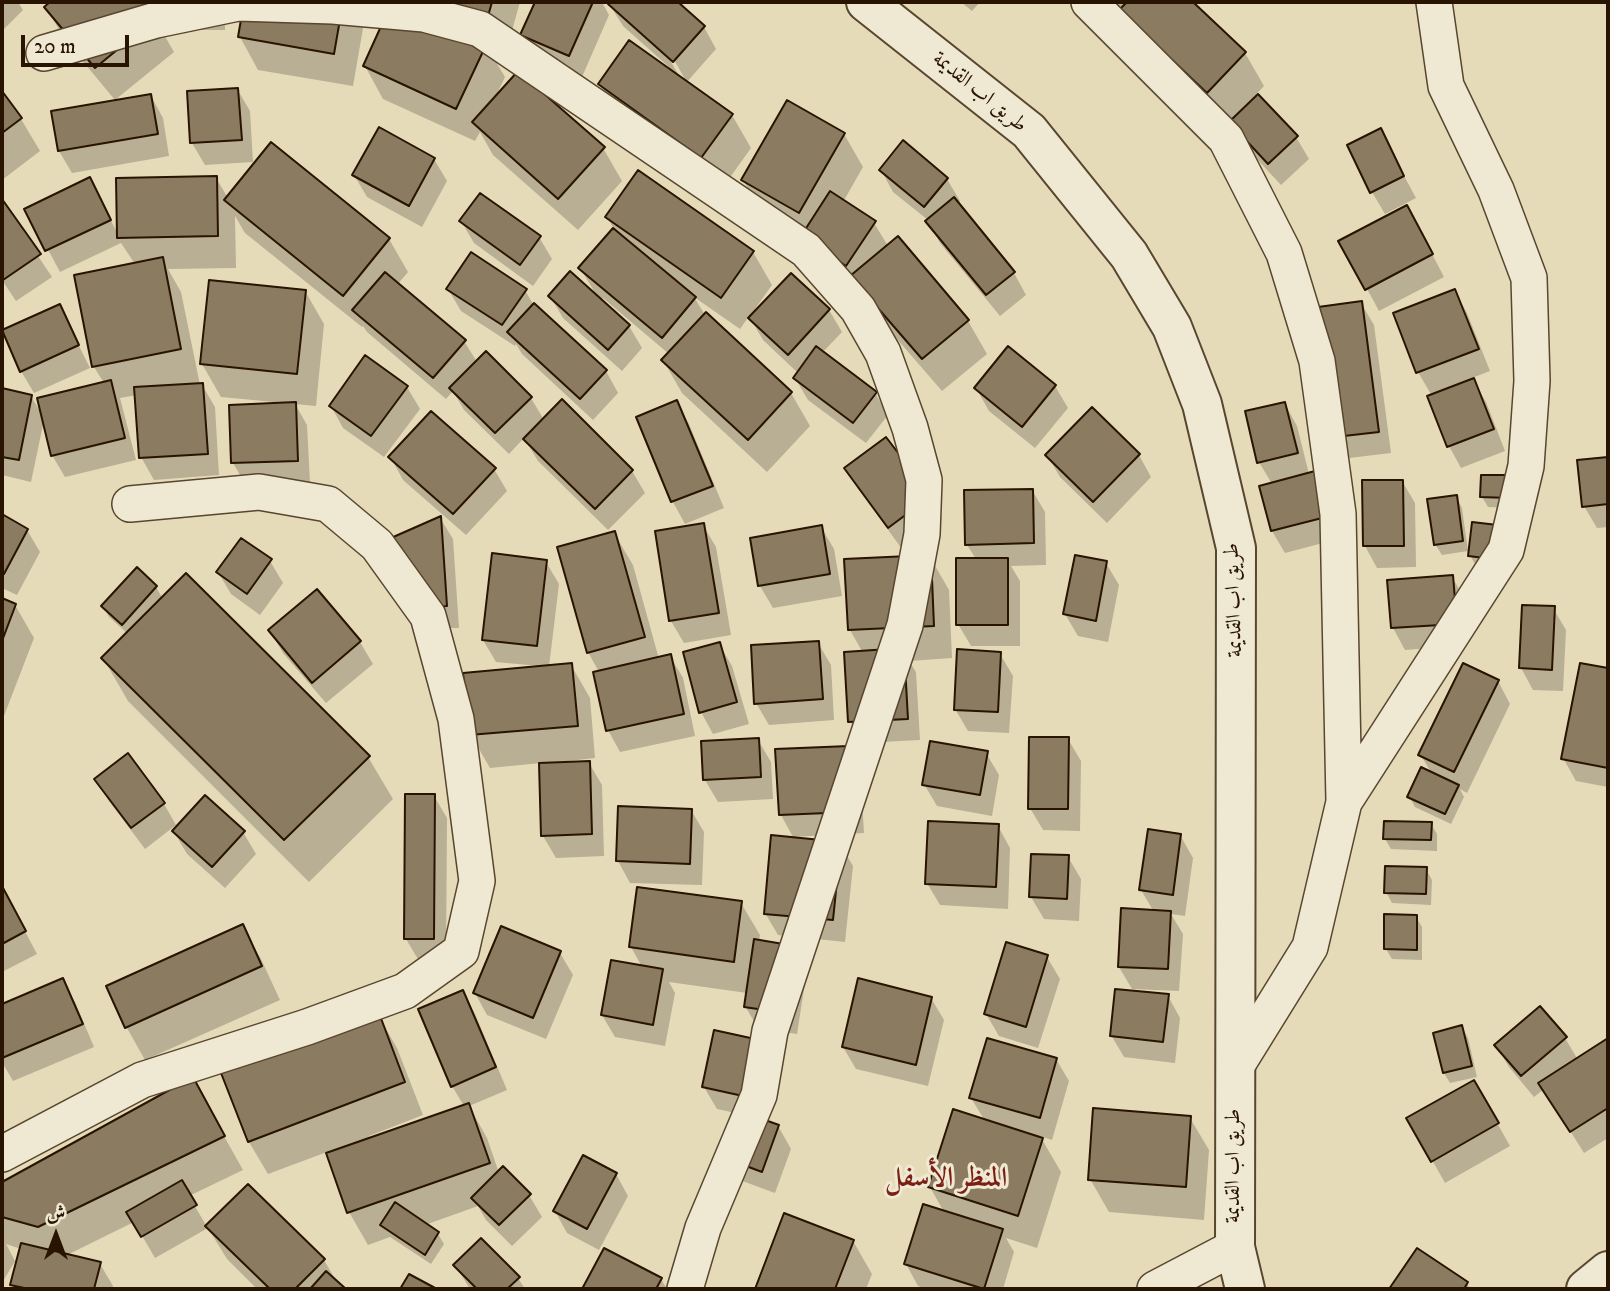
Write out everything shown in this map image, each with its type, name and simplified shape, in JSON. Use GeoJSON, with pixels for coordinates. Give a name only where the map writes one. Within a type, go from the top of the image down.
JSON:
{"type":"FeatureCollection","features":[{"type":"Feature","properties":{"kind":"street","name":"طريق اب القديمة"},"geometry":{"type":"LineString","coordinates":[[866,2],[1029,131],[1129,255],[1172,327],[1202,404],[1236,548],[1235,1247],[1245,1289]]}},
{"type":"Feature","properties":{"kind":"street"},"geometry":{"type":"LineString","coordinates":[[1089,2],[1226,139],[1284,253],[1317,361],[1338,514],[1344,802],[1310,947],[1235,1068]]}},
{"type":"Feature","properties":{"kind":"street"},"geometry":{"type":"LineString","coordinates":[[1344,802],[1506,550],[1526,466],[1532,381],[1529,278],[1496,190],[1446,86],[1434,2]]}},
{"type":"Feature","properties":{"kind":"street"},"geometry":{"type":"LineString","coordinates":[[44,53],[156,20],[238,3],[333,6],[424,14],[480,29],[806,250],[858,309],[883,353],[910,428],[924,480],[922,534],[905,625],[770,1031],[759,1095],[703,1228],[685,1289]]}},
{"type":"Feature","properties":{"kind":"street"},"geometry":{"type":"LineString","coordinates":[[2,1154],[142,1080],[307,1027],[405,990],[461,951],[477,881],[456,719],[428,617],[377,545],[328,504],[259,492],[130,504]]}},
{"type":"Feature","properties":{"kind":"street"},"geometry":{"type":"LineString","coordinates":[[1155,1289],[1235,1247]]}},
{"type":"Feature","properties":{"kind":"street"},"geometry":{"type":"LineString","coordinates":[[1586,1289],[1608,1271]]}},
{"type":"Feature","properties":{"kind":"building"},"geometry":{"type":"Polygon","coordinates":[[[50,2],[143,2],[156,18],[95,68],[44,7],[50,2]]]}},
{"type":"Feature","properties":{"kind":"building"},"geometry":{"type":"Polygon","coordinates":[[[244,2],[343,2],[334,54],[238,37],[244,2]]]}},
{"type":"Feature","properties":{"kind":"building"},"geometry":{"type":"Polygon","coordinates":[[[392,2],[487,43],[456,109],[363,66],[392,2]]]}},
{"type":"Feature","properties":{"kind":"building"},"geometry":{"type":"Polygon","coordinates":[[[419,2],[492,2],[487,20],[419,2]]]}},
{"type":"Feature","properties":{"kind":"building"},"geometry":{"type":"Polygon","coordinates":[[[535,2],[593,2],[569,56],[520,35],[535,2]]]}},
{"type":"Feature","properties":{"kind":"building"},"geometry":{"type":"Polygon","coordinates":[[[678,2],[705,26],[673,62],[608,4],[678,2]]]}},
{"type":"Feature","properties":{"kind":"building"},"geometry":{"type":"Polygon","coordinates":[[[1127,2],[1193,2],[1246,52],[1207,93],[1119,10],[1127,2]]]}},
{"type":"Feature","properties":{"kind":"building"},"geometry":{"type":"Polygon","coordinates":[[[629,40],[733,114],[701,158],[598,84],[629,40]]]}},
{"type":"Feature","properties":{"kind":"building"},"geometry":{"type":"Polygon","coordinates":[[[518,71],[605,147],[558,199],[472,122],[518,71]]]}},
{"type":"Feature","properties":{"kind":"building"},"geometry":{"type":"Polygon","coordinates":[[[238,88],[242,140],[190,143],[187,91],[238,88]]]}},
{"type":"Feature","properties":{"kind":"building"},"geometry":{"type":"Polygon","coordinates":[[[2,91],[22,118],[2,133],[2,91]]]}},
{"type":"Feature","properties":{"kind":"building"},"geometry":{"type":"Polygon","coordinates":[[[151,94],[158,134],[58,151],[51,111],[151,94]]]}},
{"type":"Feature","properties":{"kind":"building"},"geometry":{"type":"Polygon","coordinates":[[[1258,94],[1298,136],[1268,164],[1229,122],[1258,94]]]}},
{"type":"Feature","properties":{"kind":"building"},"geometry":{"type":"Polygon","coordinates":[[[787,100],[845,133],[799,213],[741,180],[787,100]]]}},
{"type":"Feature","properties":{"kind":"building"},"geometry":{"type":"Polygon","coordinates":[[[379,127],[435,158],[409,206],[352,175],[379,127]]]}},
{"type":"Feature","properties":{"kind":"building"},"geometry":{"type":"Polygon","coordinates":[[[1381,128],[1404,176],[1370,193],[1347,145],[1381,128]]]}},
{"type":"Feature","properties":{"kind":"building"},"geometry":{"type":"Polygon","coordinates":[[[903,140],[948,178],[924,207],[879,170],[903,140]]]}},
{"type":"Feature","properties":{"kind":"building"},"geometry":{"type":"Polygon","coordinates":[[[271,142],[390,238],[343,296],[224,200],[271,142]]]}},
{"type":"Feature","properties":{"kind":"building"},"geometry":{"type":"Polygon","coordinates":[[[638,170],[754,251],[721,298],[605,217],[638,170]]]}},
{"type":"Feature","properties":{"kind":"building"},"geometry":{"type":"Polygon","coordinates":[[[217,176],[218,236],[117,238],[116,178],[217,176]]]}},
{"type":"Feature","properties":{"kind":"building"},"geometry":{"type":"Polygon","coordinates":[[[90,177],[111,220],[45,251],[24,209],[90,177]]]}},
{"type":"Feature","properties":{"kind":"building"},"geometry":{"type":"Polygon","coordinates":[[[830,191],[876,221],[846,266],[801,236],[830,191]]]}},
{"type":"Feature","properties":{"kind":"building"},"geometry":{"type":"Polygon","coordinates":[[[480,193],[541,236],[520,265],[459,221],[480,193]]]}},
{"type":"Feature","properties":{"kind":"building"},"geometry":{"type":"Polygon","coordinates":[[[954,197],[1015,272],[986,295],[925,221],[954,197]]]}},
{"type":"Feature","properties":{"kind":"building"},"geometry":{"type":"Polygon","coordinates":[[[2,199],[41,254],[3,280],[2,279],[2,199]]]}},
{"type":"Feature","properties":{"kind":"building"},"geometry":{"type":"Polygon","coordinates":[[[1407,205],[1433,254],[1365,290],[1338,241],[1407,205]]]}},
{"type":"Feature","properties":{"kind":"building"},"geometry":{"type":"Polygon","coordinates":[[[613,228],[696,297],[662,338],[578,268],[613,228]]]}},
{"type":"Feature","properties":{"kind":"building"},"geometry":{"type":"Polygon","coordinates":[[[898,236],[969,320],[922,359],[850,276],[898,236]]]}},
{"type":"Feature","properties":{"kind":"building"},"geometry":{"type":"Polygon","coordinates":[[[471,252],[527,289],[502,325],[446,289],[471,252]]]}},
{"type":"Feature","properties":{"kind":"building"},"geometry":{"type":"Polygon","coordinates":[[[163,257],[181,349],[92,367],[74,275],[163,257]]]}},
{"type":"Feature","properties":{"kind":"building"},"geometry":{"type":"Polygon","coordinates":[[[570,271],[630,325],[608,350],[548,296],[570,271]]]}},
{"type":"Feature","properties":{"kind":"building"},"geometry":{"type":"Polygon","coordinates":[[[385,272],[466,340],[433,378],[352,310],[385,272]]]}},
{"type":"Feature","properties":{"kind":"building"},"geometry":{"type":"Polygon","coordinates":[[[791,273],[830,309],[788,355],[748,318],[791,273]]]}},
{"type":"Feature","properties":{"kind":"building"},"geometry":{"type":"Polygon","coordinates":[[[209,280],[306,290],[297,374],[200,364],[209,280]]]}},
{"type":"Feature","properties":{"kind":"building"},"geometry":{"type":"Polygon","coordinates":[[[1455,289],[1479,349],[1416,373],[1393,313],[1455,289]]]}},
{"type":"Feature","properties":{"kind":"building"},"geometry":{"type":"Polygon","coordinates":[[[1362,301],[1379,432],[1335,437],[1318,307],[1362,301]]]}},
{"type":"Feature","properties":{"kind":"building"},"geometry":{"type":"Polygon","coordinates":[[[534,303],[607,370],[580,399],[507,332],[534,303]]]}},
{"type":"Feature","properties":{"kind":"building"},"geometry":{"type":"Polygon","coordinates":[[[60,304],[79,345],[20,372],[2,330],[60,304]]]}},
{"type":"Feature","properties":{"kind":"building"},"geometry":{"type":"Polygon","coordinates":[[[706,312],[792,392],[748,440],[661,360],[706,312]]]}},
{"type":"Feature","properties":{"kind":"building"},"geometry":{"type":"Polygon","coordinates":[[[816,346],[877,392],[853,423],[793,378],[816,346]]]}},
{"type":"Feature","properties":{"kind":"building"},"geometry":{"type":"Polygon","coordinates":[[[1008,346],[1056,385],[1022,427],[974,388],[1008,346]]]}},
{"type":"Feature","properties":{"kind":"building"},"geometry":{"type":"Polygon","coordinates":[[[486,351],[532,397],[495,433],[449,388],[486,351]]]}},
{"type":"Feature","properties":{"kind":"building"},"geometry":{"type":"Polygon","coordinates":[[[365,355],[408,386],[371,436],[329,406],[365,355]]]}},
{"type":"Feature","properties":{"kind":"building"},"geometry":{"type":"Polygon","coordinates":[[[1474,378],[1494,429],[1447,447],[1427,396],[1474,378]]]}},
{"type":"Feature","properties":{"kind":"building"},"geometry":{"type":"Polygon","coordinates":[[[111,380],[125,438],[51,456],[37,398],[111,380]]]}},
{"type":"Feature","properties":{"kind":"building"},"geometry":{"type":"Polygon","coordinates":[[[203,383],[208,454],[139,458],[134,387],[203,383]]]}},
{"type":"Feature","properties":{"kind":"building"},"geometry":{"type":"Polygon","coordinates":[[[2,388],[32,395],[19,460],[2,457],[2,388]]]}},
{"type":"Feature","properties":{"kind":"building"},"geometry":{"type":"Polygon","coordinates":[[[562,399],[633,470],[595,509],[523,439],[562,399]]]}},
{"type":"Feature","properties":{"kind":"building"},"geometry":{"type":"Polygon","coordinates":[[[677,400],[713,486],[671,502],[636,417],[677,400]]]}},
{"type":"Feature","properties":{"kind":"building"},"geometry":{"type":"Polygon","coordinates":[[[296,402],[298,461],[231,463],[229,405],[296,402]]]}},
{"type":"Feature","properties":{"kind":"building"},"geometry":{"type":"Polygon","coordinates":[[[1285,402],[1298,453],[1257,463],[1245,411],[1285,402]]]}},
{"type":"Feature","properties":{"kind":"building"},"geometry":{"type":"Polygon","coordinates":[[[1092,407],[1140,454],[1093,502],[1045,455],[1092,407]]]}},
{"type":"Feature","properties":{"kind":"building"},"geometry":{"type":"Polygon","coordinates":[[[431,411],[496,468],[453,514],[388,457],[431,411]]]}},
{"type":"Feature","properties":{"kind":"building"},"geometry":{"type":"Polygon","coordinates":[[[886,437],[931,496],[888,528],[844,468],[886,437]]]}},
{"type":"Feature","properties":{"kind":"building"},"geometry":{"type":"Polygon","coordinates":[[[1608,457],[1608,504],[1582,507],[1577,460],[1608,457]]]}},
{"type":"Feature","properties":{"kind":"building"},"geometry":{"type":"Polygon","coordinates":[[[1315,471],[1326,517],[1271,531],[1259,486],[1315,471]]]}},
{"type":"Feature","properties":{"kind":"building"},"geometry":{"type":"Polygon","coordinates":[[[1481,475],[1509,475],[1509,498],[1480,497],[1481,475]]]}},
{"type":"Feature","properties":{"kind":"building"},"geometry":{"type":"Polygon","coordinates":[[[1362,480],[1403,480],[1404,546],[1363,546],[1362,480]]]}},
{"type":"Feature","properties":{"kind":"building"},"geometry":{"type":"Polygon","coordinates":[[[1033,489],[1034,543],[965,545],[964,490],[1033,489]]]}},
{"type":"Feature","properties":{"kind":"building"},"geometry":{"type":"Polygon","coordinates":[[[1457,495],[1463,541],[1434,545],[1427,499],[1457,495]]]}},
{"type":"Feature","properties":{"kind":"building"},"geometry":{"type":"Polygon","coordinates":[[[2,514],[28,529],[4,574],[2,573],[2,514]]]}},
{"type":"Feature","properties":{"kind":"building"},"geometry":{"type":"Polygon","coordinates":[[[441,516],[447,606],[432,607],[391,538],[441,516]]]}},
{"type":"Feature","properties":{"kind":"building"},"geometry":{"type":"Polygon","coordinates":[[[1472,522],[1506,526],[1502,560],[1468,556],[1472,522]]]}},
{"type":"Feature","properties":{"kind":"building"},"geometry":{"type":"Polygon","coordinates":[[[704,523],[719,613],[669,621],[655,531],[704,523]]]}},
{"type":"Feature","properties":{"kind":"building"},"geometry":{"type":"Polygon","coordinates":[[[822,525],[830,574],[758,586],[750,538],[822,525]]]}},
{"type":"Feature","properties":{"kind":"building"},"geometry":{"type":"Polygon","coordinates":[[[615,531],[645,637],[587,653],[557,547],[615,531]]]}},
{"type":"Feature","properties":{"kind":"building"},"geometry":{"type":"Polygon","coordinates":[[[241,538],[272,559],[247,594],[216,572],[241,538]]]}},
{"type":"Feature","properties":{"kind":"building"},"geometry":{"type":"Polygon","coordinates":[[[492,553],[547,560],[537,646],[482,640],[492,553]]]}},
{"type":"Feature","properties":{"kind":"building"},"geometry":{"type":"Polygon","coordinates":[[[931,555],[934,626],[848,630],[844,559],[931,555]]]}},
{"type":"Feature","properties":{"kind":"building"},"geometry":{"type":"Polygon","coordinates":[[[1075,555],[1107,561],[1096,621],[1063,614],[1075,555]]]}},
{"type":"Feature","properties":{"kind":"building"},"geometry":{"type":"Polygon","coordinates":[[[956,558],[1008,558],[1008,625],[956,625],[956,558]]]}},
{"type":"Feature","properties":{"kind":"building"},"geometry":{"type":"Polygon","coordinates":[[[137,567],[157,586],[122,625],[101,606],[137,567]]]}},
{"type":"Feature","properties":{"kind":"building"},"geometry":{"type":"Polygon","coordinates":[[[186,573],[370,756],[284,840],[101,658],[186,573]]]}},
{"type":"Feature","properties":{"kind":"building"},"geometry":{"type":"Polygon","coordinates":[[[1453,575],[1457,624],[1391,628],[1387,580],[1453,575]]]}},
{"type":"Feature","properties":{"kind":"building"},"geometry":{"type":"Polygon","coordinates":[[[317,589],[361,641],[312,683],[268,630],[317,589]]]}},
{"type":"Feature","properties":{"kind":"building"},"geometry":{"type":"Polygon","coordinates":[[[2,598],[16,604],[2,641],[2,598]]]}},
{"type":"Feature","properties":{"kind":"building"},"geometry":{"type":"Polygon","coordinates":[[[1522,605],[1555,606],[1552,670],[1519,668],[1522,605]]]}},
{"type":"Feature","properties":{"kind":"building"},"geometry":{"type":"Polygon","coordinates":[[[819,641],[823,699],[754,704],[751,645],[819,641]]]}},
{"type":"Feature","properties":{"kind":"building"},"geometry":{"type":"Polygon","coordinates":[[[720,642],[737,702],[699,713],[683,652],[720,642]]]}},
{"type":"Feature","properties":{"kind":"building"},"geometry":{"type":"Polygon","coordinates":[[[904,648],[908,719],[848,722],[844,652],[904,648]]]}},
{"type":"Feature","properties":{"kind":"building"},"geometry":{"type":"Polygon","coordinates":[[[957,649],[1001,652],[998,712],[954,710],[957,649]]]}},
{"type":"Feature","properties":{"kind":"building"},"geometry":{"type":"Polygon","coordinates":[[[671,654],[684,714],[606,731],[593,672],[671,654]]]}},
{"type":"Feature","properties":{"kind":"building"},"geometry":{"type":"Polygon","coordinates":[[[572,663],[578,726],[469,735],[463,673],[572,663]]]}},
{"type":"Feature","properties":{"kind":"building"},"geometry":{"type":"Polygon","coordinates":[[[1463,663],[1499,680],[1454,772],[1418,755],[1463,663]]]}},
{"type":"Feature","properties":{"kind":"building"},"geometry":{"type":"Polygon","coordinates":[[[1580,663],[1608,668],[1608,768],[1561,759],[1580,663]]]}},
{"type":"Feature","properties":{"kind":"building"},"geometry":{"type":"Polygon","coordinates":[[[1029,737],[1069,737],[1068,809],[1028,809],[1029,737]]]}},
{"type":"Feature","properties":{"kind":"building"},"geometry":{"type":"Polygon","coordinates":[[[759,738],[761,777],[703,780],[701,741],[759,738]]]}},
{"type":"Feature","properties":{"kind":"building"},"geometry":{"type":"Polygon","coordinates":[[[930,741],[988,751],[980,795],[922,785],[930,741]]]}},
{"type":"Feature","properties":{"kind":"building"},"geometry":{"type":"Polygon","coordinates":[[[849,746],[852,812],[779,815],[775,749],[849,746]]]}},
{"type":"Feature","properties":{"kind":"building"},"geometry":{"type":"Polygon","coordinates":[[[128,753],[165,803],[131,828],[94,779],[128,753]]]}},
{"type":"Feature","properties":{"kind":"building"},"geometry":{"type":"Polygon","coordinates":[[[590,761],[592,834],[541,836],[539,763],[590,761]]]}},
{"type":"Feature","properties":{"kind":"building"},"geometry":{"type":"Polygon","coordinates":[[[1421,767],[1459,785],[1445,814],[1407,797],[1421,767]]]}},
{"type":"Feature","properties":{"kind":"building"},"geometry":{"type":"Polygon","coordinates":[[[405,794],[435,794],[434,939],[404,939],[405,794]]]}},
{"type":"Feature","properties":{"kind":"building"},"geometry":{"type":"Polygon","coordinates":[[[205,795],[245,831],[212,867],[172,831],[205,795]]]}},
{"type":"Feature","properties":{"kind":"building"},"geometry":{"type":"Polygon","coordinates":[[[618,806],[692,809],[690,864],[616,861],[618,806]]]}},
{"type":"Feature","properties":{"kind":"building"},"geometry":{"type":"Polygon","coordinates":[[[928,821],[999,824],[996,887],[925,884],[928,821]]]}},
{"type":"Feature","properties":{"kind":"building"},"geometry":{"type":"Polygon","coordinates":[[[1384,821],[1432,822],[1431,840],[1383,839],[1384,821]]]}},
{"type":"Feature","properties":{"kind":"building"},"geometry":{"type":"Polygon","coordinates":[[[1148,829],[1181,834],[1173,895],[1139,890],[1148,829]]]}},
{"type":"Feature","properties":{"kind":"building"},"geometry":{"type":"Polygon","coordinates":[[[771,835],[841,842],[833,920],[764,914],[771,835]]]}},
{"type":"Feature","properties":{"kind":"building"},"geometry":{"type":"Polygon","coordinates":[[[1031,854],[1069,855],[1067,899],[1029,897],[1031,854]]]}},
{"type":"Feature","properties":{"kind":"building"},"geometry":{"type":"Polygon","coordinates":[[[1385,866],[1427,867],[1426,894],[1384,893],[1385,866]]]}},
{"type":"Feature","properties":{"kind":"building"},"geometry":{"type":"Polygon","coordinates":[[[2,886],[26,931],[2,944],[2,886]]]}},
{"type":"Feature","properties":{"kind":"building"},"geometry":{"type":"Polygon","coordinates":[[[637,887],[742,901],[734,962],[629,947],[637,887]]]}},
{"type":"Feature","properties":{"kind":"building"},"geometry":{"type":"Polygon","coordinates":[[[1121,908],[1171,911],[1168,969],[1118,967],[1121,908]]]}},
{"type":"Feature","properties":{"kind":"building"},"geometry":{"type":"Polygon","coordinates":[[[1384,914],[1417,915],[1417,950],[1384,949],[1384,914]]]}},
{"type":"Feature","properties":{"kind":"building"},"geometry":{"type":"Polygon","coordinates":[[[243,924],[262,966],[125,1028],[106,986],[243,924]]]}},
{"type":"Feature","properties":{"kind":"building"},"geometry":{"type":"Polygon","coordinates":[[[501,926],[561,951],[533,1018],[473,993],[501,926]]]}},
{"type":"Feature","properties":{"kind":"building"},"geometry":{"type":"Polygon","coordinates":[[[754,939],[795,946],[785,1013],[744,1007],[754,939]]]}},
{"type":"Feature","properties":{"kind":"building"},"geometry":{"type":"Polygon","coordinates":[[[1006,942],[1048,955],[1026,1027],[984,1014],[1006,942]]]}},
{"type":"Feature","properties":{"kind":"building"},"geometry":{"type":"Polygon","coordinates":[[[611,960],[663,969],[653,1025],[601,1015],[611,960]]]}},
{"type":"Feature","properties":{"kind":"building"},"geometry":{"type":"Polygon","coordinates":[[[63,978],[83,1024],[2,1058],[2,1004],[63,978]]]}},
{"type":"Feature","properties":{"kind":"building"},"geometry":{"type":"Polygon","coordinates":[[[858,978],[932,997],[916,1065],[842,1047],[858,978]]]}},
{"type":"Feature","properties":{"kind":"building"},"geometry":{"type":"Polygon","coordinates":[[[1115,989],[1169,994],[1163,1042],[1110,1036],[1115,989]]]}},
{"type":"Feature","properties":{"kind":"building"},"geometry":{"type":"Polygon","coordinates":[[[463,990],[496,1067],[451,1087],[418,1009],[463,990]]]}},
{"type":"Feature","properties":{"kind":"building"},"geometry":{"type":"Polygon","coordinates":[[[1540,1006],[1567,1037],[1521,1076],[1494,1045],[1540,1006]]]}},
{"type":"Feature","properties":{"kind":"building"},"geometry":{"type":"Polygon","coordinates":[[[379,1013],[405,1082],[248,1142],[221,1073],[379,1013]]]}},
{"type":"Feature","properties":{"kind":"building"},"geometry":{"type":"Polygon","coordinates":[[[1462,1025],[1472,1066],[1443,1073],[1433,1033],[1462,1025]]]}},
{"type":"Feature","properties":{"kind":"building"},"geometry":{"type":"Polygon","coordinates":[[[714,1030],[755,1039],[743,1096],[702,1087],[714,1030]]]}},
{"type":"Feature","properties":{"kind":"building"},"geometry":{"type":"Polygon","coordinates":[[[987,1038],[1057,1058],[1040,1118],[969,1098],[987,1038]]]}},
{"type":"Feature","properties":{"kind":"building"},"geometry":{"type":"Polygon","coordinates":[[[1608,1038],[1608,1108],[1570,1132],[1538,1083],[1608,1038]]]}},
{"type":"Feature","properties":{"kind":"building"},"geometry":{"type":"Polygon","coordinates":[[[193,1077],[225,1136],[38,1227],[2,1217],[2,1182],[193,1077]]]}},
{"type":"Feature","properties":{"kind":"building"},"geometry":{"type":"Polygon","coordinates":[[[1474,1080],[1499,1123],[1431,1162],[1406,1118],[1474,1080]]]}},
{"type":"Feature","properties":{"kind":"building"},"geometry":{"type":"Polygon","coordinates":[[[469,1103],[490,1163],[347,1213],[326,1153],[469,1103]]]}},
{"type":"Feature","properties":{"kind":"building"},"geometry":{"type":"Polygon","coordinates":[[[1093,1108],[1191,1116],[1186,1187],[1088,1180],[1093,1108]]]}},
{"type":"Feature","properties":{"kind":"building"},"geometry":{"type":"Polygon","coordinates":[[[953,1109],[1043,1138],[1018,1216],[928,1187],[953,1109]]]}},
{"type":"Feature","properties":{"kind":"building"},"geometry":{"type":"Polygon","coordinates":[[[740,1111],[779,1125],[762,1172],[722,1157],[740,1111]]]}},
{"type":"Feature","properties":{"kind":"building"},"geometry":{"type":"Polygon","coordinates":[[[583,1155],[617,1173],[587,1229],[553,1211],[583,1155]]]}},
{"type":"Feature","properties":{"kind":"building"},"geometry":{"type":"Polygon","coordinates":[[[503,1166],[531,1194],[499,1225],[471,1198],[503,1166]]]}},
{"type":"Feature","properties":{"kind":"building"},"geometry":{"type":"Polygon","coordinates":[[[182,1180],[197,1205],[141,1237],[126,1212],[182,1180]]]}},
{"type":"Feature","properties":{"kind":"building"},"geometry":{"type":"Polygon","coordinates":[[[248,1184],[325,1259],[295,1289],[270,1289],[205,1226],[248,1184]]]}},
{"type":"Feature","properties":{"kind":"building"},"geometry":{"type":"Polygon","coordinates":[[[395,1202],[439,1232],[425,1255],[380,1225],[395,1202]]]}},
{"type":"Feature","properties":{"kind":"building"},"geometry":{"type":"Polygon","coordinates":[[[923,1204],[1003,1229],[984,1289],[904,1264],[923,1204]]]}},
{"type":"Feature","properties":{"kind":"building"},"geometry":{"type":"Polygon","coordinates":[[[784,1213],[854,1240],[835,1289],[755,1289],[784,1213]]]}},
{"type":"Feature","properties":{"kind":"building"},"geometry":{"type":"Polygon","coordinates":[[[481,1238],[520,1277],[507,1289],[477,1289],[453,1265],[481,1238]]]}},
{"type":"Feature","properties":{"kind":"building"},"geometry":{"type":"Polygon","coordinates":[[[21,1243],[101,1262],[94,1289],[29,1289],[10,1285],[21,1243]]]}},
{"type":"Feature","properties":{"kind":"building"},"geometry":{"type":"Polygon","coordinates":[[[604,1248],[662,1278],[656,1289],[582,1289],[604,1248]]]}},
{"type":"Feature","properties":{"kind":"building"},"geometry":{"type":"Polygon","coordinates":[[[1417,1248],[1468,1282],[1464,1289],[1389,1289],[1417,1248]]]}},
{"type":"Feature","properties":{"kind":"building"},"geometry":{"type":"Polygon","coordinates":[[[326,1271],[346,1289],[310,1289],[326,1271]]]}},
{"type":"Feature","properties":{"kind":"building"},"geometry":{"type":"Polygon","coordinates":[[[409,1274],[437,1289],[400,1289],[409,1274]]]}},
{"type":"Feature","properties":{"kind":"district","name":"المنظر الأسفل"},"geometry":{"type":"Point","coordinates":[946,1180]}}]}
